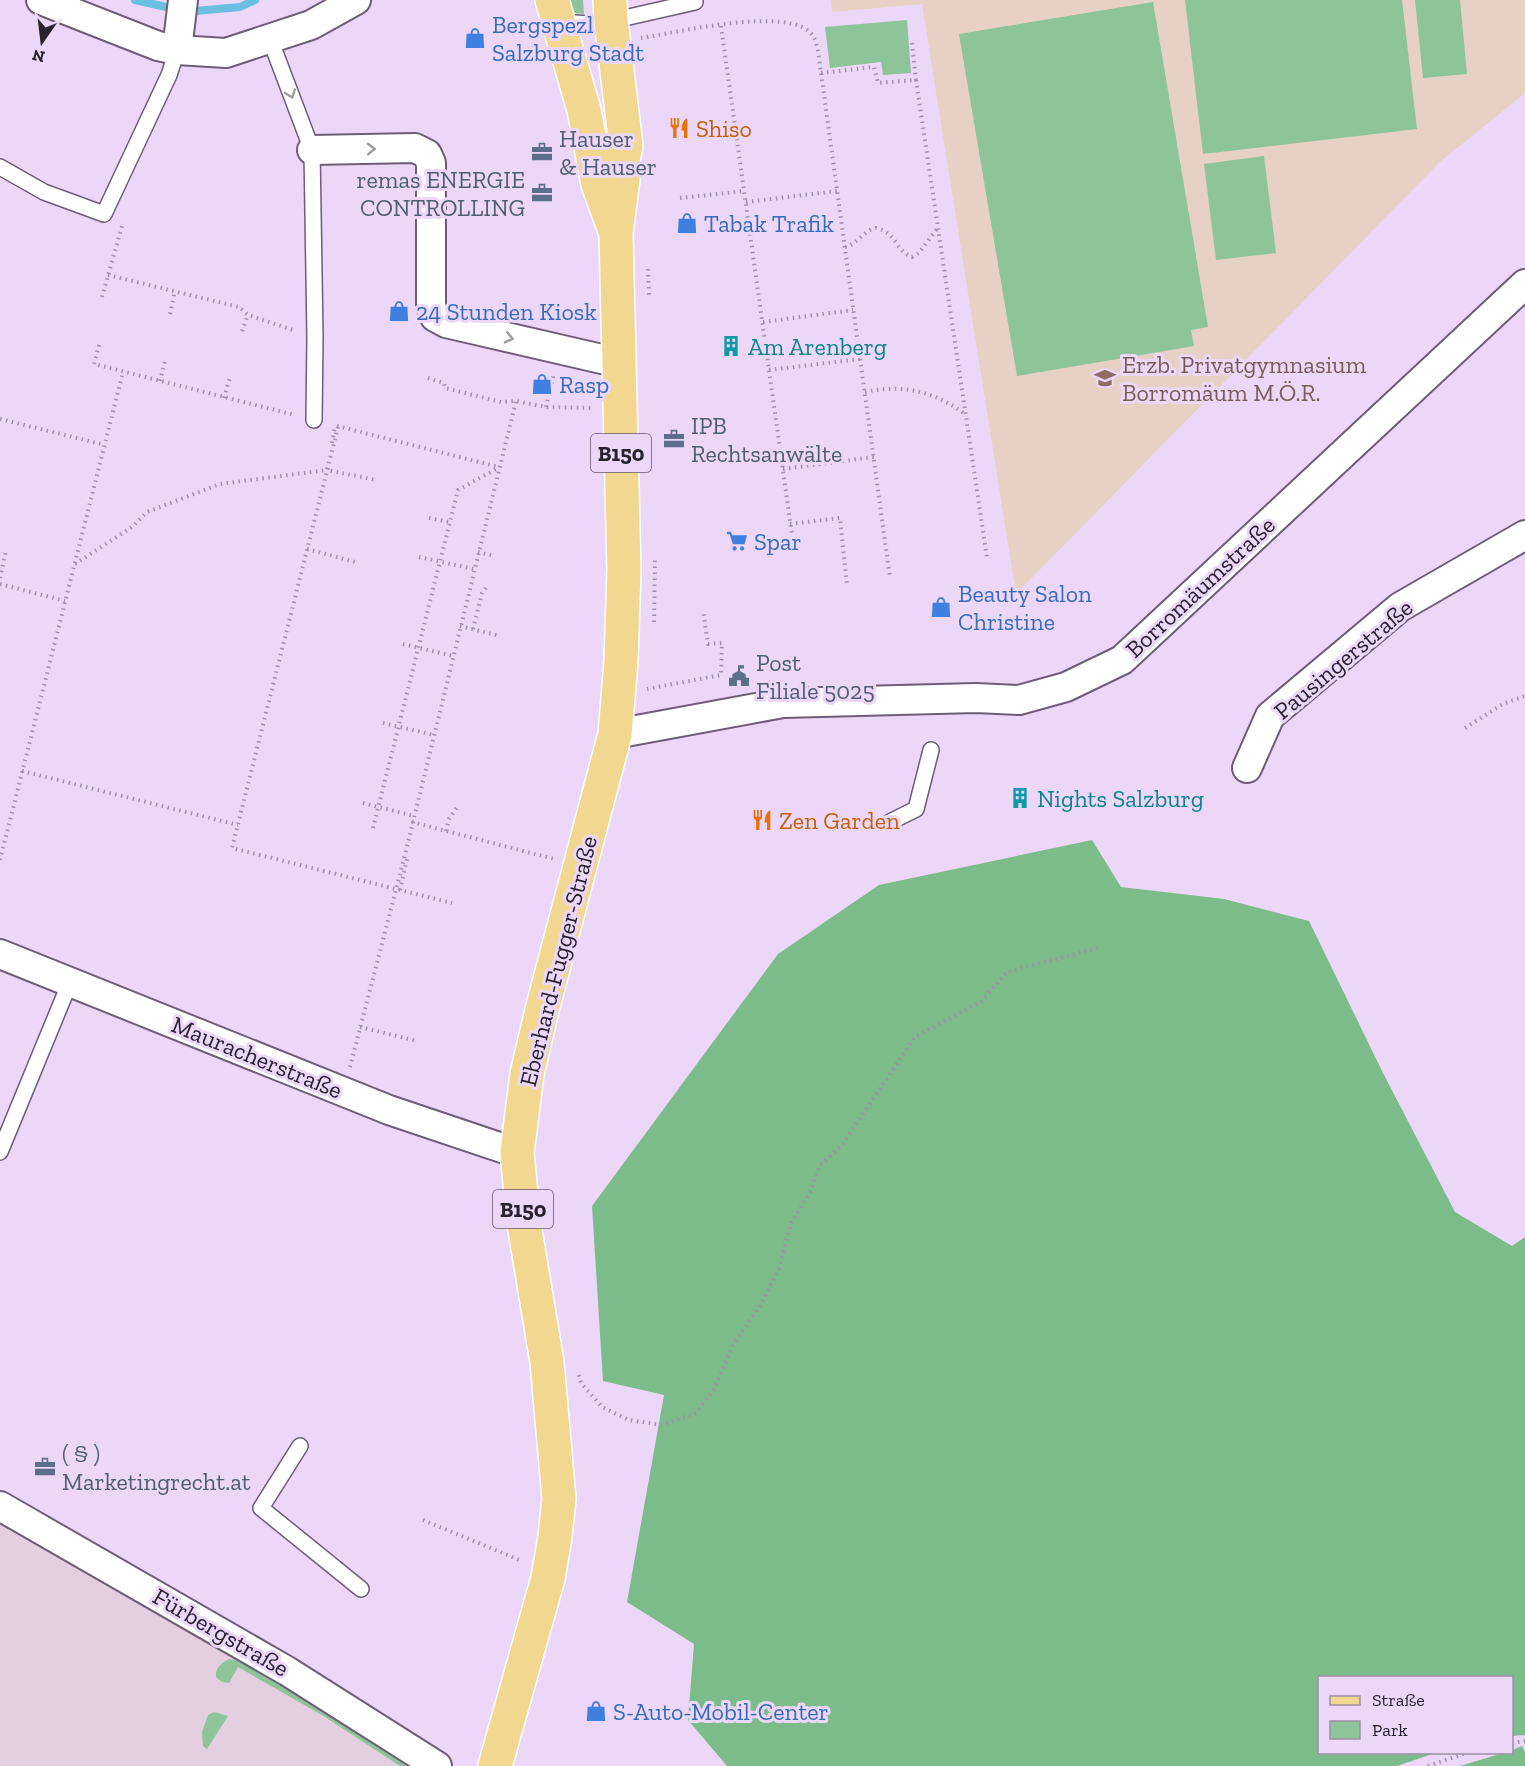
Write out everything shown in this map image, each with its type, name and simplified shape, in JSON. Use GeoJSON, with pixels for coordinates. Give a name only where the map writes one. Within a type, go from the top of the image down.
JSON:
{"type":"FeatureCollection","features":[{"type":"Feature","properties":{"kind":"main road","name":"Eberhard-Fugger-Straße"},"geometry":{"type":"LineString","coordinates":[[555,11],[584,111],[598,184],[616,233]]}},
{"type":"Feature","properties":{"kind":"main road","name":"Eberhard-Fugger-Straße"},"geometry":{"type":"LineString","coordinates":[[495,1766],[548,1578],[559,1499],[547,1362],[524,1224],[518,1153],[527,1074],[615,734],[621,661],[624,570],[616,233],[623,179],[622,164],[626,146],[600,11]]}},
{"type":"Feature","properties":{"kind":"street"},"geometry":{"type":"LineString","coordinates":[[40,0],[158,46],[177,50],[226,53],[311,25],[356,0]]}},
{"type":"Feature","properties":{"kind":"street"},"geometry":{"type":"LineString","coordinates":[[177,50],[183,0]]}},
{"type":"Feature","properties":{"kind":"street"},"geometry":{"type":"LineString","coordinates":[[312,150],[415,148],[427,154],[431,163],[431,306],[435,317],[446,323],[619,363]]}},
{"type":"Feature","properties":{"kind":"street","name":"Borromäumstraße"},"geometry":{"type":"LineString","coordinates":[[615,734],[783,703],[976,698],[1018,700],[1066,687],[1122,660],[1525,284]]}},
{"type":"Feature","properties":{"kind":"street","name":"Pausingerstraße"},"geometry":{"type":"LineString","coordinates":[[1247,768],[1270,716],[1382,622],[1400,607],[1525,535]]}},
{"type":"Feature","properties":{"kind":"street","name":"Mauracherstraße"},"geometry":{"type":"LineString","coordinates":[[0,954],[389,1110],[518,1153]]}},
{"type":"Feature","properties":{"kind":"street","name":"Fürbergstraße"},"geometry":{"type":"LineString","coordinates":[[0,1506],[287,1671],[437,1766]]}},
{"type":"Feature","properties":{"kind":"lane"},"geometry":{"type":"LineString","coordinates":[[555,11],[600,11],[695,2]]}},
{"type":"Feature","properties":{"kind":"lane"},"geometry":{"type":"LineString","coordinates":[[270,39],[312,150],[314,420]]}},
{"type":"Feature","properties":{"kind":"lane"},"geometry":{"type":"LineString","coordinates":[[0,167],[44,192],[104,214],[168,75],[177,50]]}},
{"type":"Feature","properties":{"kind":"lane"},"geometry":{"type":"LineString","coordinates":[[891,822],[916,809],[930,750]]}},
{"type":"Feature","properties":{"kind":"lane"},"geometry":{"type":"LineString","coordinates":[[0,1152],[70,982]]}},
{"type":"Feature","properties":{"kind":"lane"},"geometry":{"type":"LineString","coordinates":[[300,1446],[261,1508],[362,1589]]}},
{"type":"Feature","properties":{"kind":"path"},"geometry":{"type":"LineString","coordinates":[[639,39],[753,20],[779,21],[799,26],[812,35],[821,73],[890,578]]}},
{"type":"Feature","properties":{"kind":"path"},"geometry":{"type":"LineString","coordinates":[[721,26],[792,535]]}},
{"type":"Feature","properties":{"kind":"path"},"geometry":{"type":"LineString","coordinates":[[912,43],[987,558]]}},
{"type":"Feature","properties":{"kind":"path"},"geometry":{"type":"LineString","coordinates":[[821,73],[874,67],[878,83],[916,80]]}},
{"type":"Feature","properties":{"kind":"path"},"geometry":{"type":"LineString","coordinates":[[680,198],[744,191]]}},
{"type":"Feature","properties":{"kind":"path"},"geometry":{"type":"LineString","coordinates":[[746,202],[837,191]]}},
{"type":"Feature","properties":{"kind":"path"},"geometry":{"type":"LineString","coordinates":[[102,297],[122,223],[104,214]]}},
{"type":"Feature","properties":{"kind":"path"},"geometry":{"type":"LineString","coordinates":[[845,247],[853,246],[863,234],[876,228],[889,233],[900,250],[912,257],[919,253],[939,225]]}},
{"type":"Feature","properties":{"kind":"path"},"geometry":{"type":"LineString","coordinates":[[108,275],[238,307],[248,315],[315,338]]}},
{"type":"Feature","properties":{"kind":"path"},"geometry":{"type":"LineString","coordinates":[[170,314],[175,291]]}},
{"type":"Feature","properties":{"kind":"path"},"geometry":{"type":"LineString","coordinates":[[763,322],[854,310]]}},
{"type":"Feature","properties":{"kind":"path"},"geometry":{"type":"LineString","coordinates":[[242,331],[248,315]]}},
{"type":"Feature","properties":{"kind":"path"},"geometry":{"type":"LineString","coordinates":[[99,345],[94,364],[499,467]]}},
{"type":"Feature","properties":{"kind":"path"},"geometry":{"type":"LineString","coordinates":[[769,370],[860,359]]}},
{"type":"Feature","properties":{"kind":"path"},"geometry":{"type":"LineString","coordinates":[[160,381],[165,361]]}},
{"type":"Feature","properties":{"kind":"path"},"geometry":{"type":"LineString","coordinates":[[546,407],[555,367]]}},
{"type":"Feature","properties":{"kind":"path"},"geometry":{"type":"LineString","coordinates":[[0,860],[123,372]]}},
{"type":"Feature","properties":{"kind":"path"},"geometry":{"type":"LineString","coordinates":[[224,398],[230,377]]}},
{"type":"Feature","properties":{"kind":"path"},"geometry":{"type":"LineString","coordinates":[[428,378],[444,383],[445,388],[501,402],[516,401],[546,407],[592,408]]}},
{"type":"Feature","properties":{"kind":"path"},"geometry":{"type":"LineString","coordinates":[[865,392],[886,387],[921,392],[954,405],[966,415]]}},
{"type":"Feature","properties":{"kind":"path"},"geometry":{"type":"LineString","coordinates":[[343,1091],[398,890],[412,822],[516,401]]}},
{"type":"Feature","properties":{"kind":"path"},"geometry":{"type":"LineString","coordinates":[[0,419],[105,445]]}},
{"type":"Feature","properties":{"kind":"path"},"geometry":{"type":"LineString","coordinates":[[337,426],[232,848],[452,903]]}},
{"type":"Feature","properties":{"kind":"path"},"geometry":{"type":"LineString","coordinates":[[783,469],[874,457]]}},
{"type":"Feature","properties":{"kind":"path"},"geometry":{"type":"LineString","coordinates":[[373,828],[458,490],[499,467]]}},
{"type":"Feature","properties":{"kind":"path"},"geometry":{"type":"LineString","coordinates":[[75,564],[132,527],[147,512],[220,484],[327,470],[376,480]]}},
{"type":"Feature","properties":{"kind":"path"},"geometry":{"type":"LineString","coordinates":[[429,518],[450,522]]}},
{"type":"Feature","properties":{"kind":"path"},"geometry":{"type":"LineString","coordinates":[[790,524],[840,518],[847,586]]}},
{"type":"Feature","properties":{"kind":"path"},"geometry":{"type":"LineString","coordinates":[[307,549],[355,562]]}},
{"type":"Feature","properties":{"kind":"path"},"geometry":{"type":"LineString","coordinates":[[0,578],[6,551]]}},
{"type":"Feature","properties":{"kind":"path"},"geometry":{"type":"LineString","coordinates":[[478,552],[494,556]]}},
{"type":"Feature","properties":{"kind":"path"},"geometry":{"type":"LineString","coordinates":[[419,557],[474,569]]}},
{"type":"Feature","properties":{"kind":"path"},"geometry":{"type":"LineString","coordinates":[[0,584],[65,601]]}},
{"type":"Feature","properties":{"kind":"path"},"geometry":{"type":"LineString","coordinates":[[473,629],[482,593],[488,585]]}},
{"type":"Feature","properties":{"kind":"path"},"geometry":{"type":"LineString","coordinates":[[646,689],[721,675],[723,643],[708,645],[703,610]]}},
{"type":"Feature","properties":{"kind":"path"},"geometry":{"type":"LineString","coordinates":[[460,626],[500,636]]}},
{"type":"Feature","properties":{"kind":"path"},"geometry":{"type":"LineString","coordinates":[[403,644],[453,656]]}},
{"type":"Feature","properties":{"kind":"path"},"geometry":{"type":"LineString","coordinates":[[1465,728],[1503,704],[1525,696]]}},
{"type":"Feature","properties":{"kind":"path"},"geometry":{"type":"LineString","coordinates":[[383,723],[434,735]]}},
{"type":"Feature","properties":{"kind":"path"},"geometry":{"type":"LineString","coordinates":[[22,771],[238,825]]}},
{"type":"Feature","properties":{"kind":"path"},"geometry":{"type":"LineString","coordinates":[[363,802],[414,816]]}},
{"type":"Feature","properties":{"kind":"path"},"geometry":{"type":"LineString","coordinates":[[446,831],[448,819],[458,806]]}},
{"type":"Feature","properties":{"kind":"path"},"geometry":{"type":"LineString","coordinates":[[412,822],[581,866]]}},
{"type":"Feature","properties":{"kind":"path"},"geometry":{"type":"LineString","coordinates":[[579,1373],[581,1383],[602,1407],[628,1420],[662,1425],[696,1413],[714,1389],[734,1343],[760,1306],[779,1268],[791,1223],[811,1191],[820,1165],[842,1145],[915,1037],[982,1001],[1007,972],[1098,948]]}},
{"type":"Feature","properties":{"kind":"path"},"geometry":{"type":"LineString","coordinates":[[360,1027],[417,1041]]}},
{"type":"Feature","properties":{"kind":"path"},"geometry":{"type":"LineString","coordinates":[[423,1520],[526,1563]]}},
{"type":"Feature","properties":{"kind":"path"},"geometry":{"type":"LineString","coordinates":[[1428,1766],[1463,1754]]}},
{"type":"Feature","properties":{"kind":"shaded area","name":"Erzb. Privatgymnasium Borromäum M.Ö.R."},"geometry":{"type":"Polygon","coordinates":[[[831,0],[1525,0],[1525,93],[1440,162],[1016,594],[922,4],[832,12],[831,0]]]}},
{"type":"Feature","properties":{"kind":"shaded area"},"geometry":{"type":"Polygon","coordinates":[[[0,1523],[262,1671],[422,1766],[0,1766],[0,1523]]]}},
{"type":"Feature","properties":{"kind":"green space"},"geometry":{"type":"Polygon","coordinates":[[[563,0],[583,0],[584,14],[572,13],[563,0]]]}},
{"type":"Feature","properties":{"kind":"green space"},"geometry":{"type":"Polygon","coordinates":[[[1185,0],[1402,0],[1417,129],[1203,154],[1185,0]]]}},
{"type":"Feature","properties":{"kind":"green space"},"geometry":{"type":"Polygon","coordinates":[[[1415,0],[1460,0],[1467,74],[1423,78],[1415,0]]]}},
{"type":"Feature","properties":{"kind":"green space"},"geometry":{"type":"Polygon","coordinates":[[[1153,2],[1208,327],[1191,330],[1194,346],[1017,376],[959,34],[1153,2]]]}},
{"type":"Feature","properties":{"kind":"green space"},"geometry":{"type":"Polygon","coordinates":[[[907,20],[911,73],[883,75],[881,62],[830,68],[825,27],[907,20]]]}},
{"type":"Feature","properties":{"kind":"green space"},"geometry":{"type":"Polygon","coordinates":[[[1264,156],[1276,253],[1216,260],[1204,164],[1264,156]]]}},
{"type":"Feature","properties":{"kind":"green space"},"geometry":{"type":"Polygon","coordinates":[[[1092,840],[1121,887],[1224,899],[1309,921],[1382,1071],[1455,1212],[1512,1246],[1525,1237],[1525,1735],[1513,1736],[1513,1676],[1318,1676],[1318,1754],[1432,1754],[1397,1766],[727,1766],[688,1720],[694,1644],[627,1602],[664,1395],[603,1381],[592,1206],[778,954],[879,885],[1092,840]]]}},
{"type":"Feature","properties":{"kind":"green space"},"geometry":{"type":"Polygon","coordinates":[[[229,1659],[236,1660],[324,1710],[407,1766],[400,1766],[322,1715],[238,1667],[229,1683],[222,1682],[216,1677],[217,1671],[229,1659]]]}},
{"type":"Feature","properties":{"kind":"green space"},"geometry":{"type":"Polygon","coordinates":[[[214,1712],[228,1716],[207,1749],[203,1746],[202,1732],[208,1715],[214,1712]]]}},
{"type":"Feature","properties":{"kind":"green space"},"geometry":{"type":"Polygon","coordinates":[[[1522,1746],[1525,1752],[1525,1766],[1460,1766],[1500,1754],[1513,1754],[1513,1750],[1522,1746]]]}},
{"type":"Feature","properties":{"kind":"waterway"},"geometry":{"type":"LineString","coordinates":[[135,0],[175,9]]}},
{"type":"Feature","properties":{"kind":"waterway"},"geometry":{"type":"LineString","coordinates":[[195,11],[240,7],[255,0]]}},
{"type":"Feature","properties":{"kind":"place","name":"Bergspezl Salzburg Stadt"},"geometry":{"type":"Point","coordinates":[475,38]}},
{"type":"Feature","properties":{"kind":"place","name":"Shiso"},"geometry":{"type":"Point","coordinates":[679,128]}},
{"type":"Feature","properties":{"kind":"place","name":"Hauser & Hauser"},"geometry":{"type":"Point","coordinates":[542,152]}},
{"type":"Feature","properties":{"kind":"place","name":"remas ENERGIE CONTROLLING"},"geometry":{"type":"Point","coordinates":[542,193]}},
{"type":"Feature","properties":{"kind":"place","name":"Tabak Trafik"},"geometry":{"type":"Point","coordinates":[687,223]}},
{"type":"Feature","properties":{"kind":"place","name":"24 Stunden Kiosk"},"geometry":{"type":"Point","coordinates":[399,311]}},
{"type":"Feature","properties":{"kind":"place","name":"Am Arenberg"},"geometry":{"type":"Point","coordinates":[731,346]}},
{"type":"Feature","properties":{"kind":"place","name":"Erzb. Privatgymnasium Borromäum M.Ö.R."},"geometry":{"type":"Point","coordinates":[1105,378]}},
{"type":"Feature","properties":{"kind":"place","name":"Rasp"},"geometry":{"type":"Point","coordinates":[542,384]}},
{"type":"Feature","properties":{"kind":"place","name":"IPB Rechtsanwälte"},"geometry":{"type":"Point","coordinates":[674,439]}},
{"type":"Feature","properties":{"kind":"place","name":"Spar"},"geometry":{"type":"Point","coordinates":[737,541]}},
{"type":"Feature","properties":{"kind":"place","name":"Beauty Salon Christine"},"geometry":{"type":"Point","coordinates":[941,607]}},
{"type":"Feature","properties":{"kind":"place","name":"Post Filiale 5025"},"geometry":{"type":"Point","coordinates":[739,676]}},
{"type":"Feature","properties":{"kind":"place","name":"Nights Salzburg"},"geometry":{"type":"Point","coordinates":[1020,798]}},
{"type":"Feature","properties":{"kind":"place","name":"Zen Garden"},"geometry":{"type":"Point","coordinates":[762,820]}},
{"type":"Feature","properties":{"kind":"place","name":"( § ) Marketingrecht.at"},"geometry":{"type":"Point","coordinates":[45,1467]}},
{"type":"Feature","properties":{"kind":"place","name":"S-Auto-Mobil-Center"},"geometry":{"type":"Point","coordinates":[596,1711]}}]}
